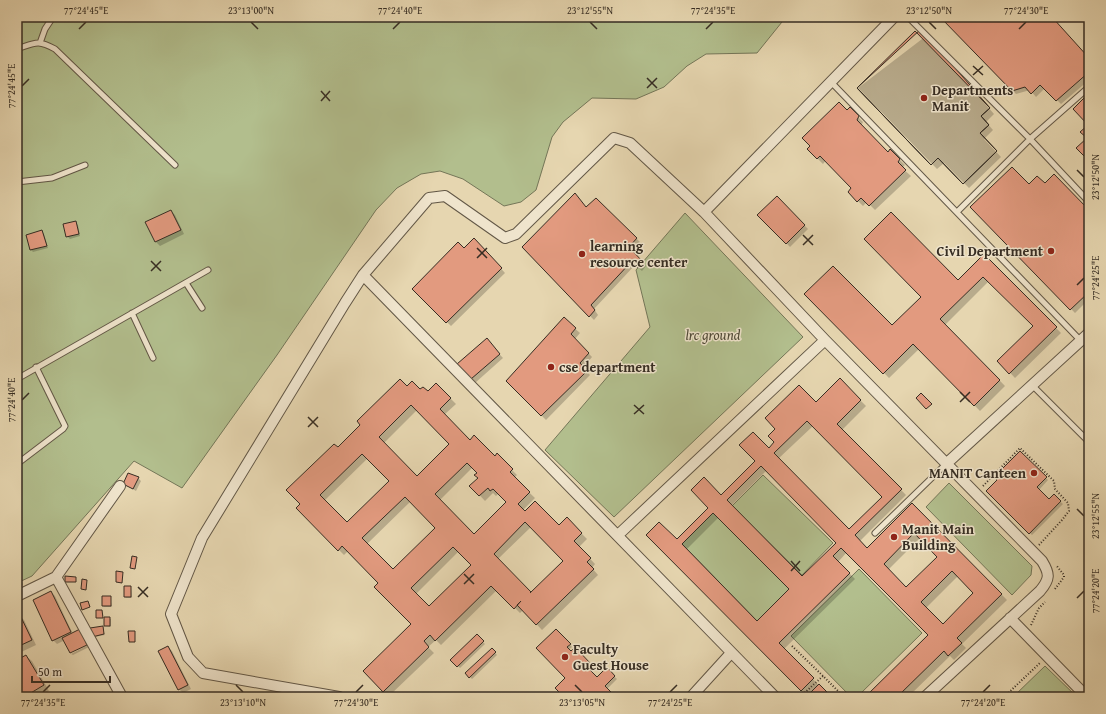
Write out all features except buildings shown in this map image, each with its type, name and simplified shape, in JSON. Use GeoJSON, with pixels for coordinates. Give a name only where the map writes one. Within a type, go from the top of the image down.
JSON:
{"type":"FeatureCollection","features":[{"type":"Feature","properties":{"kind":"street"},"geometry":{"type":"LineString","coordinates":[[704,212],[894,17]]}},
{"type":"Feature","properties":{"kind":"street"},"geometry":{"type":"LineString","coordinates":[[339,697],[203,673],[188,657],[171,614],[202,538],[344,303],[363,275],[429,198],[444,196],[505,238],[516,234],[614,138],[630,143],[704,212],[825,340],[865,378],[946,464],[1042,561],[1048,571],[1047,582],[1040,591],[925,697]]}},
{"type":"Feature","properties":{"kind":"street"},"geometry":{"type":"LineString","coordinates":[[363,275],[775,697]]}},
{"type":"Feature","properties":{"kind":"street"},"geometry":{"type":"LineString","coordinates":[[946,464],[1089,334]]}},
{"type":"Feature","properties":{"kind":"street"},"geometry":{"type":"LineString","coordinates":[[618,535],[825,340]]}},
{"type":"Feature","properties":{"kind":"street"},"geometry":{"type":"LineString","coordinates":[[17,596],[56,577],[120,486]]}},
{"type":"Feature","properties":{"kind":"street"},"geometry":{"type":"LineString","coordinates":[[56,577],[122,697]]}},
{"type":"Feature","properties":{"kind":"street"},"geometry":{"type":"LineString","coordinates":[[1010,618],[1087,697]]}},
{"type":"Feature","properties":{"kind":"street"},"geometry":{"type":"LineString","coordinates":[[697,695],[731,653]]}},
{"type":"Feature","properties":{"kind":"lane"},"geometry":{"type":"LineString","coordinates":[[40,42],[45,29],[53,17]]}},
{"type":"Feature","properties":{"kind":"lane"},"geometry":{"type":"LineString","coordinates":[[908,17],[1030,139],[1089,202]]}},
{"type":"Feature","properties":{"kind":"lane"},"geometry":{"type":"LineString","coordinates":[[17,49],[36,42],[44,43],[55,49],[175,165]]}},
{"type":"Feature","properties":{"kind":"lane"},"geometry":{"type":"LineString","coordinates":[[831,82],[1081,341]]}},
{"type":"Feature","properties":{"kind":"lane"},"geometry":{"type":"LineString","coordinates":[[957,212],[1030,139],[1089,87]]}},
{"type":"Feature","properties":{"kind":"lane"},"geometry":{"type":"LineString","coordinates":[[17,182],[52,178],[84,165]]}},
{"type":"Feature","properties":{"kind":"lane"},"geometry":{"type":"LineString","coordinates":[[17,379],[208,270]]}},
{"type":"Feature","properties":{"kind":"lane"},"geometry":{"type":"LineString","coordinates":[[186,283],[202,308]]}},
{"type":"Feature","properties":{"kind":"lane"},"geometry":{"type":"LineString","coordinates":[[132,313],[153,358]]}},
{"type":"Feature","properties":{"kind":"lane"},"geometry":{"type":"LineString","coordinates":[[17,464],[65,426],[36,367]]}},
{"type":"Feature","properties":{"kind":"lane"},"geometry":{"type":"LineString","coordinates":[[1032,385],[1089,442]]}},
{"type":"Feature","properties":{"kind":"lane"},"geometry":{"type":"LineString","coordinates":[[875,532],[946,464]]}},
{"type":"Feature","properties":{"kind":"path"},"geometry":{"type":"LineString","coordinates":[[976,493],[1020,448],[1054,481],[1055,489],[1068,503],[1069,511],[1038,546],[1042,550]]}},
{"type":"Feature","properties":{"kind":"path"},"geometry":{"type":"LineString","coordinates":[[1054,590],[1064,577],[1055,563]]}},
{"type":"Feature","properties":{"kind":"path"},"geometry":{"type":"LineString","coordinates":[[1033,632],[1031,625],[1044,602]]}},
{"type":"Feature","properties":{"kind":"path"},"geometry":{"type":"LineString","coordinates":[[792,646],[844,697]]}},
{"type":"Feature","properties":{"kind":"path"},"geometry":{"type":"LineString","coordinates":[[1004,697],[1043,660]]}},
{"type":"Feature","properties":{"kind":"path"},"geometry":{"type":"LineString","coordinates":[[800,697],[823,676]]}},
{"type":"Feature","properties":{"kind":"green space"},"geometry":{"type":"Polygon","coordinates":[[[17,17],[786,17],[757,53],[706,54],[687,66],[664,87],[636,99],[592,98],[563,122],[552,137],[536,190],[521,202],[504,206],[463,179],[440,171],[421,174],[397,188],[376,210],[277,355],[182,488],[134,461],[32,576],[17,583],[17,17]]]}},
{"type":"Feature","properties":{"kind":"green space","name":"lrc ground"},"geometry":{"type":"Polygon","coordinates":[[[685,213],[803,337],[614,517],[545,450],[650,327],[636,270],[685,213]]]}},
{"type":"Feature","properties":{"kind":"green space"},"geometry":{"type":"Polygon","coordinates":[[[763,475],[833,543],[802,575],[732,506],[763,475]]]}},
{"type":"Feature","properties":{"kind":"green space"},"geometry":{"type":"Polygon","coordinates":[[[949,483],[1032,566],[1031,575],[1012,595],[926,507],[949,483]]]}},
{"type":"Feature","properties":{"kind":"green space"},"geometry":{"type":"Polygon","coordinates":[[[713,513],[789,589],[757,621],[682,544],[713,513]]]}},
{"type":"Feature","properties":{"kind":"green space"},"geometry":{"type":"Polygon","coordinates":[[[859,569],[922,633],[857,697],[851,697],[791,636],[859,569]]]}},
{"type":"Feature","properties":{"kind":"green space"},"geometry":{"type":"Polygon","coordinates":[[[1045,666],[1077,697],[1013,697],[1045,666]]]}},
{"type":"Feature","properties":{"kind":"place","name":"Departments Manit"},"geometry":{"type":"Point","coordinates":[924,98]}},
{"type":"Feature","properties":{"kind":"place","name":"Civil Department"},"geometry":{"type":"Point","coordinates":[1051,251]}},
{"type":"Feature","properties":{"kind":"place","name":"learning resource center"},"geometry":{"type":"Point","coordinates":[582,254]}},
{"type":"Feature","properties":{"kind":"place","name":"cse department"},"geometry":{"type":"Point","coordinates":[551,367]}},
{"type":"Feature","properties":{"kind":"place","name":"MANIT Canteen"},"geometry":{"type":"Point","coordinates":[1034,473]}},
{"type":"Feature","properties":{"kind":"place","name":"Manit Main Building"},"geometry":{"type":"Point","coordinates":[894,537]}},
{"type":"Feature","properties":{"kind":"place","name":"Faculty Guest House"},"geometry":{"type":"Point","coordinates":[565,657]}}]}
